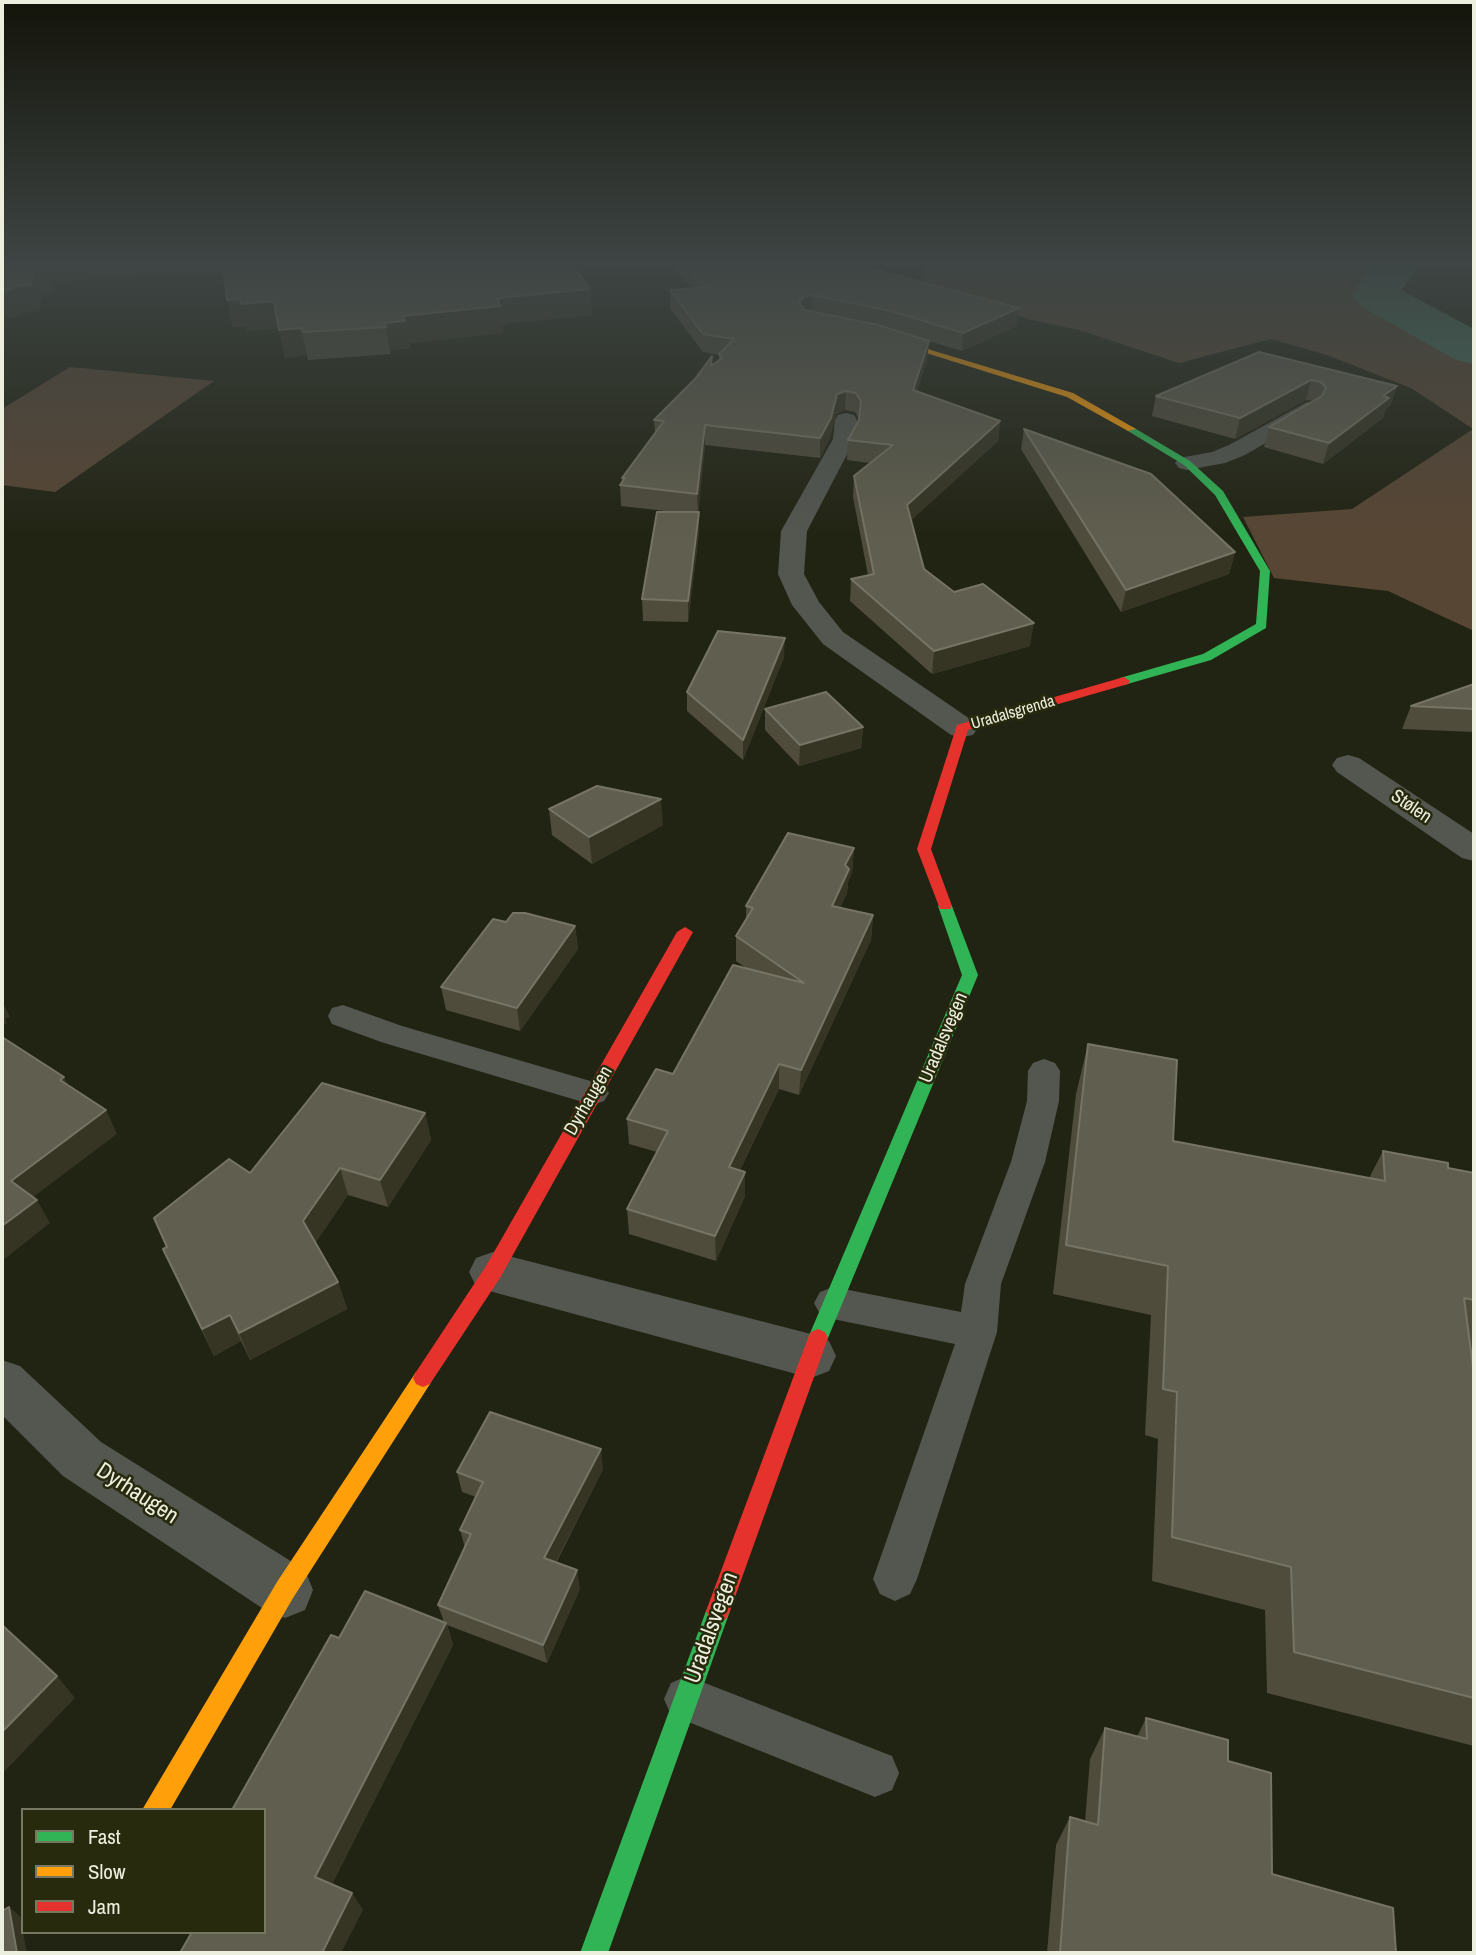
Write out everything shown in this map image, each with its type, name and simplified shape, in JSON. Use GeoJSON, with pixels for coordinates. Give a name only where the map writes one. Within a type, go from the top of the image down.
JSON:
{"type":"FeatureCollection","features":[{"type":"Feature","properties":{"kind":"street","name":"Uradalsgrenda"},"geometry":{"type":"LineString","coordinates":[[846,420],[844,439],[794,531],[791,575],[806,605],[833,638],[962,728],[1207,657],[1262,626],[1265,571],[1219,493],[1187,463],[1160,444],[1070,395],[945,355]]}},
{"type":"Feature","properties":{"kind":"street"},"geometry":{"type":"LineString","coordinates":[[1187,463],[1217,458],[1237,450],[1307,409]]}},
{"type":"Feature","properties":{"kind":"street","name":"Uradalsvegen"},"geometry":{"type":"LineString","coordinates":[[594,1953],[811,1356],[970,975],[923,849],[962,728]]}},
{"type":"Feature","properties":{"kind":"street","name":"Stølen"},"geometry":{"type":"LineString","coordinates":[[1348,765],[1474,850]]}},
{"type":"Feature","properties":{"kind":"street","name":"Dyrhaugen"},"geometry":{"type":"LineString","coordinates":[[156,1808],[285,1590],[493,1272],[685,932]]}},
{"type":"Feature","properties":{"kind":"street"},"geometry":{"type":"LineString","coordinates":[[493,1272],[811,1356]]}},
{"type":"Feature","properties":{"kind":"street","name":"Dyrhaugen"},"geometry":{"type":"LineString","coordinates":[[2,1382],[82,1459],[285,1590]]}},
{"type":"Feature","properties":{"kind":"lane"},"geometry":{"type":"LineString","coordinates":[[343,1016],[382,1031],[593,1093]]}},
{"type":"Feature","properties":{"kind":"lane"},"geometry":{"type":"LineString","coordinates":[[895,1580],[978,1332],[983,1284],[1028,1162],[1043,1101],[1044,1071]]}},
{"type":"Feature","properties":{"kind":"lane"},"geometry":{"type":"LineString","coordinates":[[833,1303],[978,1332]]}},
{"type":"Feature","properties":{"kind":"lane"},"geometry":{"type":"LineString","coordinates":[[687,1699],[875,1773]]}},
{"type":"Feature","properties":{"kind":"shaded area"},"geometry":{"type":"Polygon","coordinates":[[[1155,355],[1209,355],[1179,363],[1155,355]]]}},
{"type":"Feature","properties":{"kind":"shaded area"},"geometry":{"type":"Polygon","coordinates":[[[1328,355],[1474,355],[1474,631],[1388,591],[1274,578],[1243,517],[1352,509],[1473,429],[1411,388],[1328,355]]]}},
{"type":"Feature","properties":{"kind":"shaded area"},"geometry":{"type":"Polygon","coordinates":[[[70,367],[214,381],[55,492],[2,485],[2,409],[70,367]]]}},
{"type":"Feature","properties":{"kind":"building"},"geometry":{"type":"Polygon","coordinates":[[[720,355],[924,355],[913,390],[1000,421],[907,505],[924,569],[954,592],[983,584],[1034,623],[934,651],[851,579],[874,574],[854,476],[893,445],[848,440],[859,420],[861,401],[856,393],[846,391],[837,394],[831,418],[820,438],[705,425],[697,494],[620,485],[625,478],[622,478],[664,421],[654,420],[695,379],[712,356],[711,366],[722,358],[720,355]]]}},
{"type":"Feature","properties":{"kind":"building"},"geometry":{"type":"Polygon","coordinates":[[[1251,355],[1272,355],[1397,386],[1383,396],[1389,398],[1329,443],[1269,427],[1322,396],[1326,388],[1321,382],[1311,380],[1240,418],[1156,396],[1251,355]]]}},
{"type":"Feature","properties":{"kind":"building"},"geometry":{"type":"Polygon","coordinates":[[[1024,429],[1151,474],[1235,552],[1126,590],[1024,429]]]}},
{"type":"Feature","properties":{"kind":"building"},"geometry":{"type":"Polygon","coordinates":[[[657,512],[699,512],[688,601],[642,599],[657,512]]]}},
{"type":"Feature","properties":{"kind":"building"},"geometry":{"type":"Polygon","coordinates":[[[718,631],[785,638],[743,740],[687,692],[718,631]]]}},
{"type":"Feature","properties":{"kind":"building"},"geometry":{"type":"Polygon","coordinates":[[[1474,684],[1474,709],[1411,706],[1474,684]]]}},
{"type":"Feature","properties":{"kind":"building"},"geometry":{"type":"Polygon","coordinates":[[[826,692],[863,727],[800,745],[765,709],[826,692]]]}},
{"type":"Feature","properties":{"kind":"building"},"geometry":{"type":"Polygon","coordinates":[[[597,786],[661,799],[589,837],[549,809],[597,786]]]}},
{"type":"Feature","properties":{"kind":"building"},"geometry":{"type":"Polygon","coordinates":[[[788,833],[854,848],[845,865],[849,869],[832,906],[873,915],[801,1070],[779,1064],[729,1167],[745,1172],[715,1236],[627,1209],[668,1131],[627,1119],[656,1069],[673,1074],[733,965],[804,983],[736,936],[753,908],[746,906],[788,833]]]}},
{"type":"Feature","properties":{"kind":"building"},"geometry":{"type":"Polygon","coordinates":[[[513,913],[525,913],[575,926],[517,1008],[441,987],[493,919],[506,922],[513,913]]]}},
{"type":"Feature","properties":{"kind":"building"},"geometry":{"type":"Polygon","coordinates":[[[2,1037],[64,1077],[60,1080],[106,1110],[11,1181],[37,1200],[2,1226],[2,1037]]]}},
{"type":"Feature","properties":{"kind":"building"},"geometry":{"type":"Polygon","coordinates":[[[1088,1044],[1177,1060],[1173,1141],[1385,1181],[1383,1151],[1448,1163],[1448,1168],[1474,1173],[1474,1300],[1464,1298],[1474,1375],[1474,1698],[1294,1652],[1291,1567],[1172,1537],[1177,1392],[1163,1389],[1168,1266],[1066,1245],[1088,1044]]]}},
{"type":"Feature","properties":{"kind":"building"},"geometry":{"type":"Polygon","coordinates":[[[322,1083],[425,1113],[380,1180],[340,1168],[303,1221],[338,1282],[239,1333],[230,1315],[202,1329],[163,1249],[167,1247],[154,1218],[229,1159],[250,1173],[322,1083]]]}},
{"type":"Feature","properties":{"kind":"building"},"geometry":{"type":"Polygon","coordinates":[[[490,1412],[601,1449],[544,1558],[577,1570],[543,1645],[438,1605],[471,1534],[460,1530],[483,1482],[457,1472],[490,1412]]]}},
{"type":"Feature","properties":{"kind":"building"},"geometry":{"type":"Polygon","coordinates":[[[365,1591],[446,1623],[315,1877],[352,1893],[322,1953],[180,1953],[191,1934],[266,1934],[266,1808],[233,1808],[331,1635],[339,1638],[365,1591]]]}},
{"type":"Feature","properties":{"kind":"building"},"geometry":{"type":"Polygon","coordinates":[[[2,1625],[57,1676],[2,1732],[2,1625]]]}},
{"type":"Feature","properties":{"kind":"building"},"geometry":{"type":"Polygon","coordinates":[[[1146,1718],[1228,1740],[1228,1761],[1271,1773],[1272,1874],[1393,1908],[1396,1953],[1060,1953],[1070,1817],[1098,1825],[1105,1728],[1147,1739],[1146,1718]]]}},
{"type":"Feature","properties":{"kind":"building"},"geometry":{"type":"Polygon","coordinates":[[[9,1907],[17,1953],[2,1953],[2,1911],[9,1907]]]}},
{"type":"Feature","properties":{"kind":"traffic: fast"},"geometry":{"type":"LineString","coordinates":[[1124,681],[1207,657],[1262,626],[1265,571],[1219,493],[1187,463],[1131,429]]}},
{"type":"Feature","properties":{"kind":"traffic: fast"},"geometry":{"type":"LineString","coordinates":[[818,1338],[970,975],[945,906]]}},
{"type":"Feature","properties":{"kind":"traffic: fast"},"geometry":{"type":"LineString","coordinates":[[594,1953],[718,1611]]}},
{"type":"Feature","properties":{"kind":"traffic: slow"},"geometry":{"type":"LineString","coordinates":[[943,355],[1070,395],[1131,429]]}},
{"type":"Feature","properties":{"kind":"traffic: slow"},"geometry":{"type":"LineString","coordinates":[[156,1808],[285,1590],[423,1378]]}},
{"type":"Feature","properties":{"kind":"traffic: jam"},"geometry":{"type":"LineString","coordinates":[[945,906],[924,849],[962,728],[1124,681]]}},
{"type":"Feature","properties":{"kind":"traffic: jam"},"geometry":{"type":"LineString","coordinates":[[423,1378],[493,1272],[685,932]]}},
{"type":"Feature","properties":{"kind":"traffic: jam"},"geometry":{"type":"LineString","coordinates":[[718,1611],[818,1338]]}}]}
